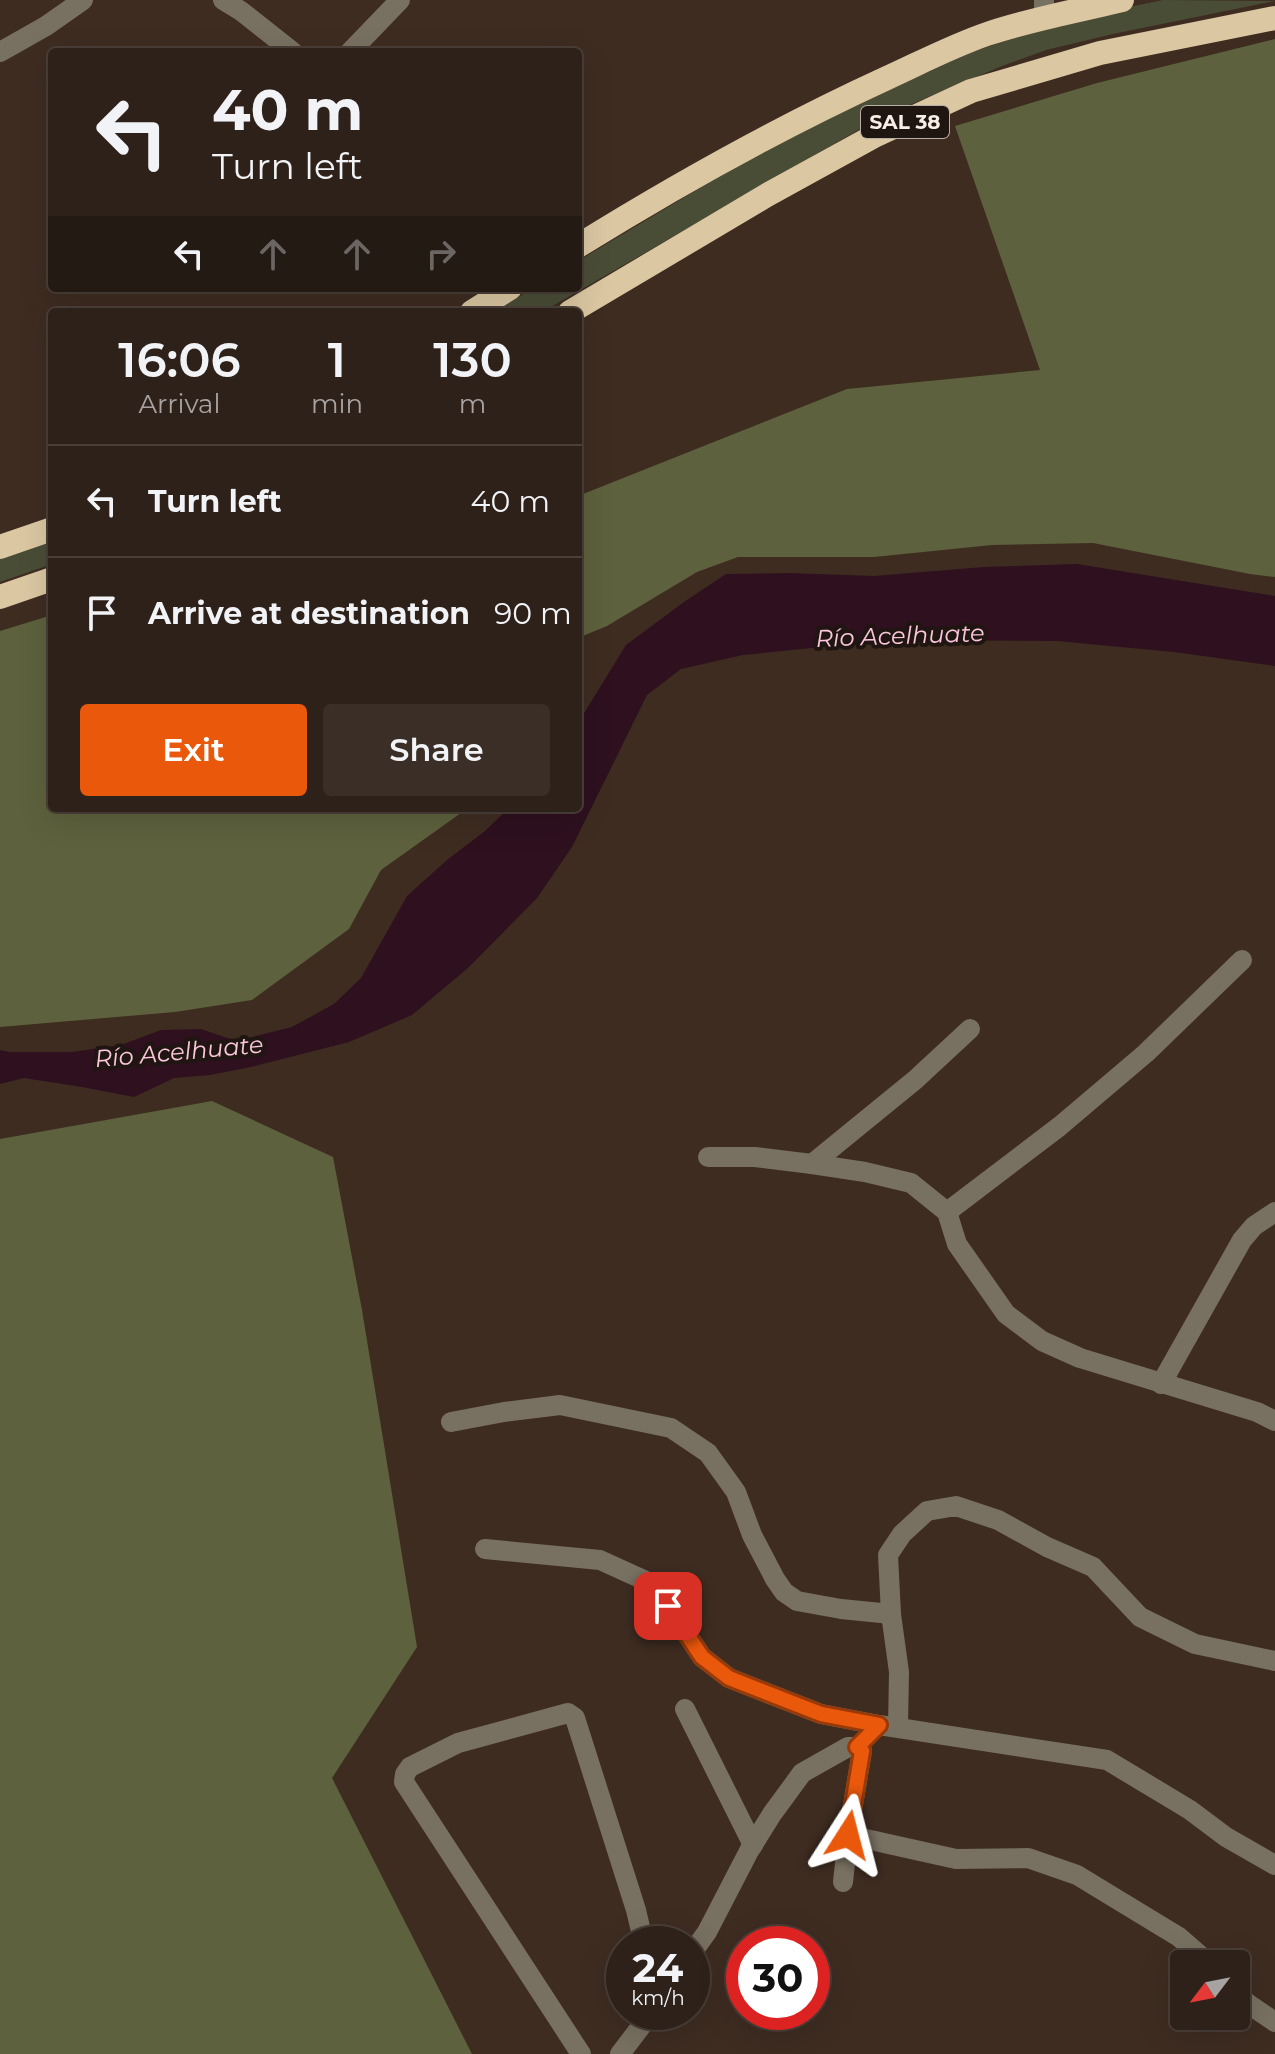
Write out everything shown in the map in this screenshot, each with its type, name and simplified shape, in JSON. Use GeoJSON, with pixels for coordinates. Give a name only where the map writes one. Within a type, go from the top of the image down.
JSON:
{"type":"FeatureCollection","features":[{"type":"Feature","properties":{"kind":"highway","name":"SAL 38"},"geometry":{"type":"LineString","coordinates":[[582,244],[731,156],[830,104],[933,56],[1044,8],[1122,0]]}},
{"type":"Feature","properties":{"kind":"highway","name":"SAL 38"},"geometry":{"type":"LineString","coordinates":[[577,308],[794,180],[876,135],[971,91],[1100,53],[1275,18]]}},
{"type":"Feature","properties":{"kind":"highway"},"geometry":{"type":"LineString","coordinates":[[478,308],[504,292]]}},
{"type":"Feature","properties":{"kind":"highway"},"geometry":{"type":"LineString","coordinates":[[0,547],[48,530]]}},
{"type":"Feature","properties":{"kind":"highway"},"geometry":{"type":"LineString","coordinates":[[0,597],[48,580]]}},
{"type":"Feature","properties":{"kind":"street"},"geometry":{"type":"LineString","coordinates":[[0,52],[83,0]]}},
{"type":"Feature","properties":{"kind":"street"},"geometry":{"type":"LineString","coordinates":[[223,0],[288,48]]}},
{"type":"Feature","properties":{"kind":"street"},"geometry":{"type":"LineString","coordinates":[[354,48],[400,0]]}},
{"type":"Feature","properties":{"kind":"street"},"geometry":{"type":"LineString","coordinates":[[947,1212],[1060,1126],[1146,1053],[1242,960]]}},
{"type":"Feature","properties":{"kind":"street"},"geometry":{"type":"LineString","coordinates":[[812,1164],[915,1080],[970,1029]]}},
{"type":"Feature","properties":{"kind":"street"},"geometry":{"type":"LineString","coordinates":[[708,1157],[755,1157],[812,1164],[911,1183],[947,1212],[957,1244],[1006,1314],[1042,1341],[1080,1358],[1257,1412],[1275,1421]]}},
{"type":"Feature","properties":{"kind":"street"},"geometry":{"type":"LineString","coordinates":[[1161,1384],[1242,1240],[1254,1226],[1275,1212]]}},
{"type":"Feature","properties":{"kind":"street"},"geometry":{"type":"LineString","coordinates":[[451,1422],[560,1405],[671,1428],[708,1453],[736,1492],[752,1535],[784,1592],[797,1601],[891,1614]]}},
{"type":"Feature","properties":{"kind":"street"},"geometry":{"type":"LineString","coordinates":[[710,1926],[753,1845],[802,1773],[848,1747],[857,1747],[888,1726],[899,1672],[891,1614],[888,1555],[902,1534],[927,1511],[956,1506],[998,1520],[1047,1547],[1093,1567],[1140,1617],[1195,1644],[1275,1661]]}},
{"type":"Feature","properties":{"kind":"street"},"geometry":{"type":"LineString","coordinates":[[485,1549],[600,1560],[644,1580],[668,1606],[702,1657],[729,1678],[821,1714],[1107,1760],[1275,1865]]}},
{"type":"Feature","properties":{"kind":"street"},"geometry":{"type":"LineString","coordinates":[[685,1709],[753,1845]]}},
{"type":"Feature","properties":{"kind":"street"},"geometry":{"type":"LineString","coordinates":[[581,2054],[404,1782],[405,1774],[410,1767],[458,1743],[568,1713],[575,1718],[640,1926]]}},
{"type":"Feature","properties":{"kind":"street"},"geometry":{"type":"LineString","coordinates":[[843,1882],[862,1751],[857,1747]]}},
{"type":"Feature","properties":{"kind":"street"},"geometry":{"type":"LineString","coordinates":[[848,1835],[956,1859],[1028,1858],[1077,1875],[1179,1937],[1194,1950]]}},
{"type":"Feature","properties":{"kind":"street"},"geometry":{"type":"LineString","coordinates":[[1250,2005],[1275,2022]]}},
{"type":"Feature","properties":{"kind":"street"},"geometry":{"type":"LineString","coordinates":[[620,2054],[638,2030]]}},
{"type":"Feature","properties":{"kind":"green space"},"geometry":{"type":"Polygon","coordinates":[[[1163,0],[1275,1],[1113,34],[1046,50],[1002,66],[881,117],[582,289],[582,259],[740,164],[830,117],[972,52],[1100,13],[1163,0]]]}},
{"type":"Feature","properties":{"kind":"green space"},"geometry":{"type":"Polygon","coordinates":[[[1275,39],[1275,577],[1093,543],[992,545],[874,557],[738,557],[697,572],[607,626],[582,636],[582,494],[847,389],[1040,370],[955,126],[1097,83],[1275,39]]]}},
{"type":"Feature","properties":{"kind":"green space"},"geometry":{"type":"Polygon","coordinates":[[[527,292],[577,292],[549,308],[501,308],[527,292]]]}},
{"type":"Feature","properties":{"kind":"green space"},"geometry":{"type":"Polygon","coordinates":[[[48,540],[48,565],[0,582],[0,557],[48,540]]]}},
{"type":"Feature","properties":{"kind":"green space"},"geometry":{"type":"Polygon","coordinates":[[[48,616],[48,812],[462,812],[381,870],[349,929],[252,1000],[175,1012],[0,1027],[0,631],[48,616]]]}},
{"type":"Feature","properties":{"kind":"green space"},"geometry":{"type":"Polygon","coordinates":[[[212,1101],[333,1157],[362,1310],[417,1647],[332,1778],[472,2054],[0,2054],[0,1139],[212,1101]]]}},
{"type":"Feature","properties":{"kind":"water","name":"Río Acelhuate"},"geometry":{"type":"Polygon","coordinates":[[[1077,564],[1275,596],[1275,666],[1174,652],[1057,641],[892,640],[743,655],[681,669],[647,695],[572,847],[537,898],[468,968],[412,1015],[349,1042],[251,1067],[174,1078],[134,1097],[24,1078],[0,1084],[0,1050],[72,1052],[121,1045],[161,1030],[201,1029],[236,1041],[292,1027],[334,1004],[361,978],[407,896],[505,812],[582,812],[582,716],[626,645],[726,574],[874,576],[984,567],[1077,564]]]}},
{"type":"Feature","properties":{"kind":"route"},"geometry":{"type":"LineString","coordinates":[[668,1606],[702,1657],[729,1678],[821,1714],[879,1725],[857,1747],[862,1751],[848,1835]]}}]}
